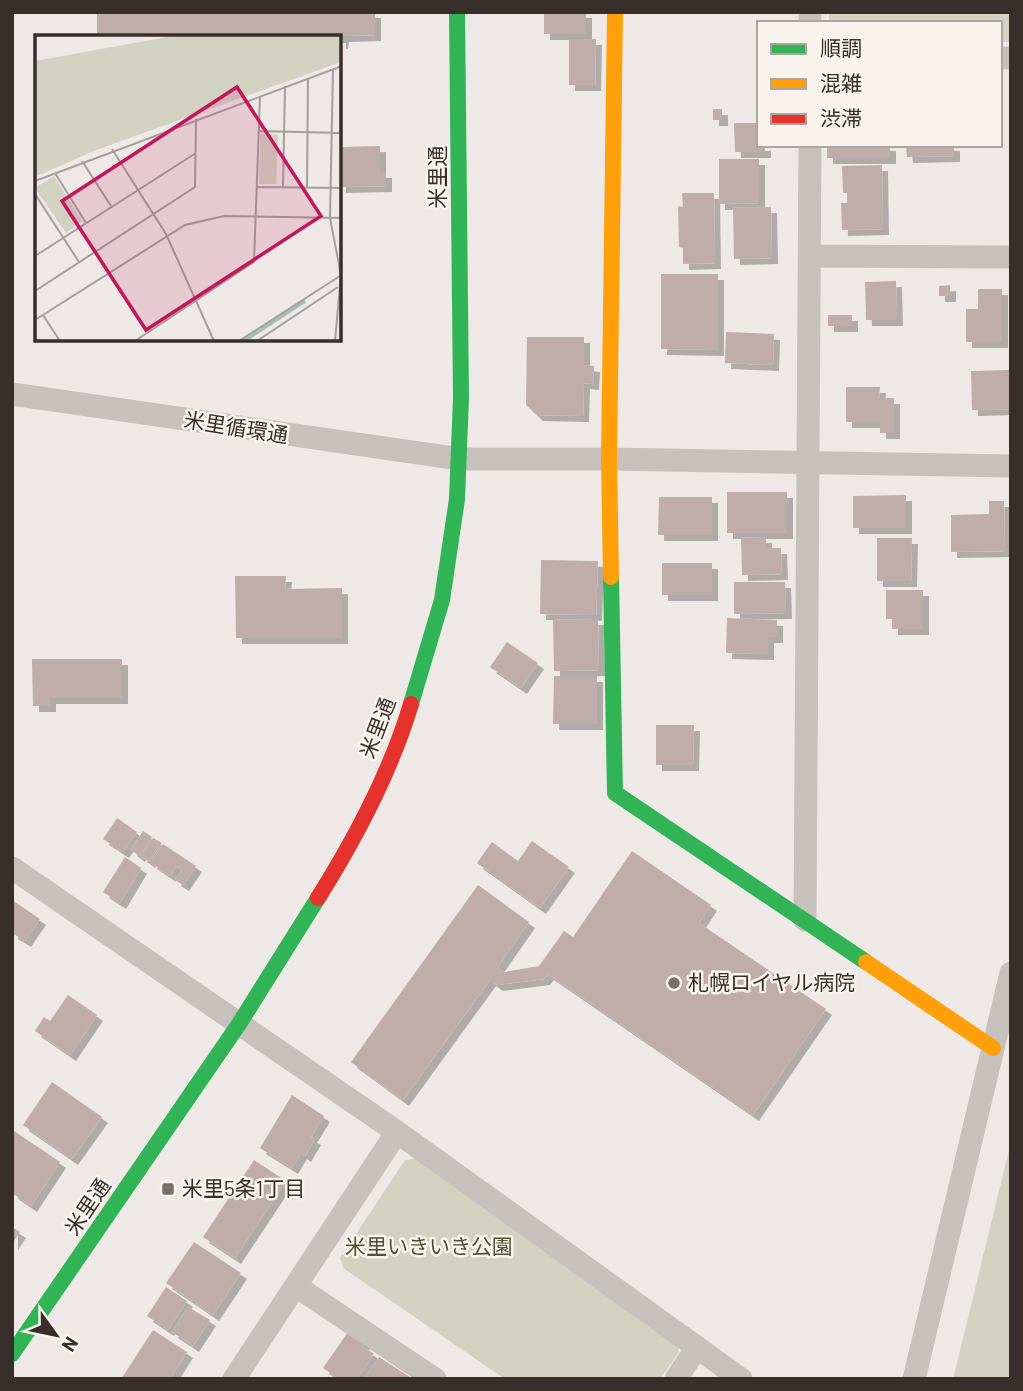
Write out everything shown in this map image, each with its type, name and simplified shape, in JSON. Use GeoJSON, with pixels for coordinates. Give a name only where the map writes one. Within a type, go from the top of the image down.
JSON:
{"type":"FeatureCollection","features":[{"type":"Feature","properties":{"kind":"street","name":"米里通"},"geometry":{"type":"LineString","coordinates":[[12,1354],[239,1024],[348,851],[403,732],[442,600],[460,459],[457,12]]}},
{"type":"Feature","properties":{"kind":"street"},"geometry":{"type":"LineString","coordinates":[[615,12],[609,459],[615,793],[993,1048]]}},
{"type":"Feature","properties":{"kind":"street"},"geometry":{"type":"LineString","coordinates":[[805,920],[810,147]]}},
{"type":"Feature","properties":{"kind":"street"},"geometry":{"type":"LineString","coordinates":[[811,256],[1011,257]]}},
{"type":"Feature","properties":{"kind":"street","name":"米里循環通"},"geometry":{"type":"LineString","coordinates":[[12,394],[460,459],[1011,466]]}},
{"type":"Feature","properties":{"kind":"street"},"geometry":{"type":"LineString","coordinates":[[12,868],[397,1132],[741,1379]]}},
{"type":"Feature","properties":{"kind":"street"},"geometry":{"type":"LineString","coordinates":[[914,1379],[1011,973]]}},
{"type":"Feature","properties":{"kind":"street"},"geometry":{"type":"LineString","coordinates":[[234,1379],[397,1132]]}},
{"type":"Feature","properties":{"kind":"street"},"geometry":{"type":"LineString","coordinates":[[296,1286],[435,1379]]}},
{"type":"Feature","properties":{"kind":"street"},"geometry":{"type":"LineString","coordinates":[[676,1379],[697,1347]]}},
{"type":"Feature","properties":{"kind":"green space"},"geometry":{"type":"Polygon","coordinates":[[[829,12],[1011,12],[1011,42],[1002,42],[1002,21],[829,21],[829,12]]]}},
{"type":"Feature","properties":{"kind":"green space"},"geometry":{"type":"Polygon","coordinates":[[[1011,1142],[1011,1379],[953,1379],[1011,1142]]]}},
{"type":"Feature","properties":{"kind":"green space","name":"米里いきいき公園"},"geometry":{"type":"Polygon","coordinates":[[[419,1158],[677,1343],[679,1352],[660,1379],[505,1379],[343,1268],[340,1258],[405,1160],[419,1158]]]}},
{"type":"Feature","properties":{"kind":"building"},"geometry":{"type":"Polygon","coordinates":[[[97,12],[375,12],[375,35],[343,36],[342,43],[341,35],[97,35],[97,12]]]}},
{"type":"Feature","properties":{"kind":"building"},"geometry":{"type":"Polygon","coordinates":[[[544,12],[586,12],[586,34],[544,34],[544,12]]]}},
{"type":"Feature","properties":{"kind":"building"},"geometry":{"type":"Polygon","coordinates":[[[569,39],[596,39],[595,85],[569,85],[569,39]]]}},
{"type":"Feature","properties":{"kind":"building"},"geometry":{"type":"Polygon","coordinates":[[[713,109],[722,109],[722,120],[713,120],[713,109]]]}},
{"type":"Feature","properties":{"kind":"building"},"geometry":{"type":"Polygon","coordinates":[[[734,123],[757,123],[757,147],[765,147],[765,152],[735,152],[734,123]]]}},
{"type":"Feature","properties":{"kind":"building"},"geometry":{"type":"Polygon","coordinates":[[[380,146],[380,172],[386,172],[386,186],[341,187],[341,147],[380,146]]]}},
{"type":"Feature","properties":{"kind":"building"},"geometry":{"type":"Polygon","coordinates":[[[827,147],[890,147],[890,158],[827,158],[827,147]]]}},
{"type":"Feature","properties":{"kind":"building"},"geometry":{"type":"Polygon","coordinates":[[[906,147],[954,147],[954,156],[907,157],[906,147]]]}},
{"type":"Feature","properties":{"kind":"building"},"geometry":{"type":"Polygon","coordinates":[[[719,159],[759,159],[759,203],[719,204],[719,159]]]}},
{"type":"Feature","properties":{"kind":"building"},"geometry":{"type":"Polygon","coordinates":[[[882,165],[883,229],[842,230],[841,203],[847,203],[847,193],[843,193],[842,166],[882,165]]]}},
{"type":"Feature","properties":{"kind":"building"},"geometry":{"type":"Polygon","coordinates":[[[682,193],[714,193],[715,263],[683,264],[683,248],[679,247],[678,206],[683,207],[682,193]]]}},
{"type":"Feature","properties":{"kind":"building"},"geometry":{"type":"Polygon","coordinates":[[[771,207],[772,258],[734,259],[733,208],[771,207]]]}},
{"type":"Feature","properties":{"kind":"building"},"geometry":{"type":"Polygon","coordinates":[[[661,274],[718,274],[718,350],[661,349],[661,274]]]}},
{"type":"Feature","properties":{"kind":"building"},"geometry":{"type":"Polygon","coordinates":[[[896,281],[897,320],[866,320],[865,282],[896,281]]]}},
{"type":"Feature","properties":{"kind":"building"},"geometry":{"type":"Polygon","coordinates":[[[950,285],[950,296],[939,296],[939,286],[950,285]]]}},
{"type":"Feature","properties":{"kind":"building"},"geometry":{"type":"Polygon","coordinates":[[[978,289],[1002,289],[1002,342],[966,342],[966,309],[978,309],[978,289]]]}},
{"type":"Feature","properties":{"kind":"building"},"geometry":{"type":"Polygon","coordinates":[[[828,315],[852,315],[852,326],[828,326],[828,315]]]}},
{"type":"Feature","properties":{"kind":"building"},"geometry":{"type":"Polygon","coordinates":[[[726,332],[774,334],[773,365],[725,363],[726,332]]]}},
{"type":"Feature","properties":{"kind":"building"},"geometry":{"type":"Polygon","coordinates":[[[527,337],[584,337],[584,365],[594,366],[593,384],[584,383],[583,416],[537,415],[526,405],[527,337]]]}},
{"type":"Feature","properties":{"kind":"building"},"geometry":{"type":"Polygon","coordinates":[[[1009,370],[1010,409],[972,410],[971,371],[1009,370]]]}},
{"type":"Feature","properties":{"kind":"building"},"geometry":{"type":"Polygon","coordinates":[[[846,387],[880,387],[879,398],[894,398],[894,433],[880,433],[880,422],[846,422],[846,387]]]}},
{"type":"Feature","properties":{"kind":"building"},"geometry":{"type":"Polygon","coordinates":[[[727,492],[787,492],[787,533],[727,533],[727,492]]]}},
{"type":"Feature","properties":{"kind":"building"},"geometry":{"type":"Polygon","coordinates":[[[906,495],[906,528],[853,528],[853,496],[906,495]]]}},
{"type":"Feature","properties":{"kind":"building"},"geometry":{"type":"Polygon","coordinates":[[[659,497],[712,497],[712,535],[658,535],[659,497]]]}},
{"type":"Feature","properties":{"kind":"building"},"geometry":{"type":"Polygon","coordinates":[[[989,501],[1004,501],[1005,551],[951,552],[951,515],[989,514],[989,501]]]}},
{"type":"Feature","properties":{"kind":"building"},"geometry":{"type":"Polygon","coordinates":[[[766,537],[766,548],[781,548],[782,574],[742,575],[741,538],[766,537]]]}},
{"type":"Feature","properties":{"kind":"building"},"geometry":{"type":"Polygon","coordinates":[[[877,538],[912,538],[911,581],[877,581],[877,538]]]}},
{"type":"Feature","properties":{"kind":"building"},"geometry":{"type":"Polygon","coordinates":[[[541,560],[598,561],[596,615],[540,614],[541,560]]]}},
{"type":"Feature","properties":{"kind":"building"},"geometry":{"type":"Polygon","coordinates":[[[662,563],[712,563],[712,595],[662,595],[662,563]]]}},
{"type":"Feature","properties":{"kind":"building"},"geometry":{"type":"Polygon","coordinates":[[[235,576],[286,576],[285,589],[342,588],[342,638],[236,638],[235,576]]]}},
{"type":"Feature","properties":{"kind":"building"},"geometry":{"type":"Polygon","coordinates":[[[734,582],[785,582],[786,613],[734,614],[734,582]]]}},
{"type":"Feature","properties":{"kind":"building"},"geometry":{"type":"Polygon","coordinates":[[[886,590],[923,590],[923,629],[892,629],[892,619],[886,619],[886,590]]]}},
{"type":"Feature","properties":{"kind":"building"},"geometry":{"type":"Polygon","coordinates":[[[727,618],[777,620],[777,637],[768,637],[768,654],[726,653],[727,618]]]}},
{"type":"Feature","properties":{"kind":"building"},"geometry":{"type":"Polygon","coordinates":[[[598,619],[599,670],[554,671],[553,620],[598,619]]]}},
{"type":"Feature","properties":{"kind":"building"},"geometry":{"type":"Polygon","coordinates":[[[507,642],[538,663],[521,688],[490,667],[507,642]]]}},
{"type":"Feature","properties":{"kind":"building"},"geometry":{"type":"Polygon","coordinates":[[[32,659],[122,659],[122,698],[50,698],[50,706],[33,706],[32,659]]]}},
{"type":"Feature","properties":{"kind":"building"},"geometry":{"type":"Polygon","coordinates":[[[554,676],[597,676],[597,724],[553,724],[554,676]]]}},
{"type":"Feature","properties":{"kind":"building"},"geometry":{"type":"Polygon","coordinates":[[[656,725],[694,725],[693,765],[656,765],[656,725]]]}},
{"type":"Feature","properties":{"kind":"building"},"geometry":{"type":"Polygon","coordinates":[[[117,818],[137,832],[123,852],[103,839],[117,818]]]}},
{"type":"Feature","properties":{"kind":"building"},"geometry":{"type":"Polygon","coordinates":[[[143,831],[152,837],[139,856],[131,850],[143,831]]]}},
{"type":"Feature","properties":{"kind":"building"},"geometry":{"type":"Polygon","coordinates":[[[153,838],[162,843],[149,862],[141,856],[153,838]]]}},
{"type":"Feature","properties":{"kind":"building"},"geometry":{"type":"Polygon","coordinates":[[[532,841],[569,867],[540,908],[477,863],[492,842],[518,861],[532,841]]]}},
{"type":"Feature","properties":{"kind":"building"},"geometry":{"type":"Polygon","coordinates":[[[163,844],[196,866],[183,885],[175,880],[182,870],[176,866],[170,876],[151,863],[163,844]]]}},
{"type":"Feature","properties":{"kind":"building","name":"札幌ロイヤル病院"},"geometry":{"type":"Polygon","coordinates":[[[632,851],[711,905],[699,923],[826,1009],[753,1115],[548,974],[544,979],[497,985],[490,980],[403,1100],[351,1062],[478,885],[529,922],[497,968],[504,972],[539,966],[564,931],[573,937],[632,851]]]}},
{"type":"Feature","properties":{"kind":"building"},"geometry":{"type":"Polygon","coordinates":[[[125,857],[141,868],[120,903],[103,892],[125,857]]]}},
{"type":"Feature","properties":{"kind":"building"},"geometry":{"type":"Polygon","coordinates":[[[12,900],[40,919],[25,941],[12,933],[12,900]]]}},
{"type":"Feature","properties":{"kind":"building"},"geometry":{"type":"Polygon","coordinates":[[[68,995],[97,1015],[70,1055],[35,1031],[44,1017],[50,1021],[68,995]]]}},
{"type":"Feature","properties":{"kind":"building"},"geometry":{"type":"Polygon","coordinates":[[[52,1082],[102,1117],[72,1159],[23,1125],[52,1082]]]}},
{"type":"Feature","properties":{"kind":"building"},"geometry":{"type":"Polygon","coordinates":[[[292,1095],[324,1116],[311,1137],[315,1139],[305,1156],[301,1153],[292,1168],[260,1148],[292,1095]]]}},
{"type":"Feature","properties":{"kind":"building"},"geometry":{"type":"Polygon","coordinates":[[[14,1131],[60,1162],[31,1206],[12,1193],[14,1131]]]}},
{"type":"Feature","properties":{"kind":"building"},"geometry":{"type":"Polygon","coordinates":[[[254,1160],[286,1181],[235,1258],[203,1237],[254,1160]]]}},
{"type":"Feature","properties":{"kind":"building"},"geometry":{"type":"Polygon","coordinates":[[[12,1227],[20,1232],[12,1244],[12,1227]]]}},
{"type":"Feature","properties":{"kind":"building"},"geometry":{"type":"Polygon","coordinates":[[[194,1242],[241,1273],[213,1315],[166,1283],[194,1242]]]}},
{"type":"Feature","properties":{"kind":"building"},"geometry":{"type":"Polygon","coordinates":[[[166,1287],[187,1301],[168,1330],[147,1316],[166,1287]]]}},
{"type":"Feature","properties":{"kind":"building"},"geometry":{"type":"Polygon","coordinates":[[[188,1307],[210,1320],[193,1346],[172,1332],[188,1307]]]}},
{"type":"Feature","properties":{"kind":"building"},"geometry":{"type":"Polygon","coordinates":[[[350,1329],[366,1340],[362,1346],[374,1354],[357,1379],[339,1379],[323,1368],[350,1329]]]}},
{"type":"Feature","properties":{"kind":"building"},"geometry":{"type":"Polygon","coordinates":[[[153,1330],[187,1352],[170,1379],[121,1379],[153,1330]]]}},
{"type":"Feature","properties":{"kind":"building"},"geometry":{"type":"Polygon","coordinates":[[[379,1357],[413,1379],[364,1379],[379,1357]]]}},
{"type":"Feature","properties":{"kind":"traffic: fast"},"geometry":{"type":"LineString","coordinates":[[411,704],[442,600],[457,499],[461,398],[457,12]]}},
{"type":"Feature","properties":{"kind":"traffic: fast"},"geometry":{"type":"LineString","coordinates":[[611,577],[615,793],[866,962]]}},
{"type":"Feature","properties":{"kind":"traffic: fast"},"geometry":{"type":"LineString","coordinates":[[12,1354],[239,1024],[318,898]]}},
{"type":"Feature","properties":{"kind":"traffic: slow"},"geometry":{"type":"LineString","coordinates":[[611,577],[609,459],[615,12]]}},
{"type":"Feature","properties":{"kind":"traffic: slow"},"geometry":{"type":"LineString","coordinates":[[866,962],[993,1048]]}},
{"type":"Feature","properties":{"kind":"traffic: jam"},"geometry":{"type":"LineString","coordinates":[[318,898],[371,804],[411,704]]}},
{"type":"Feature","properties":{"kind":"place","name":"札幌ロイヤル病院"},"geometry":{"type":"Point","coordinates":[674,983]}},
{"type":"Feature","properties":{"kind":"place","name":"米里5条1丁目"},"geometry":{"type":"Point","coordinates":[168,1189]}}]}
